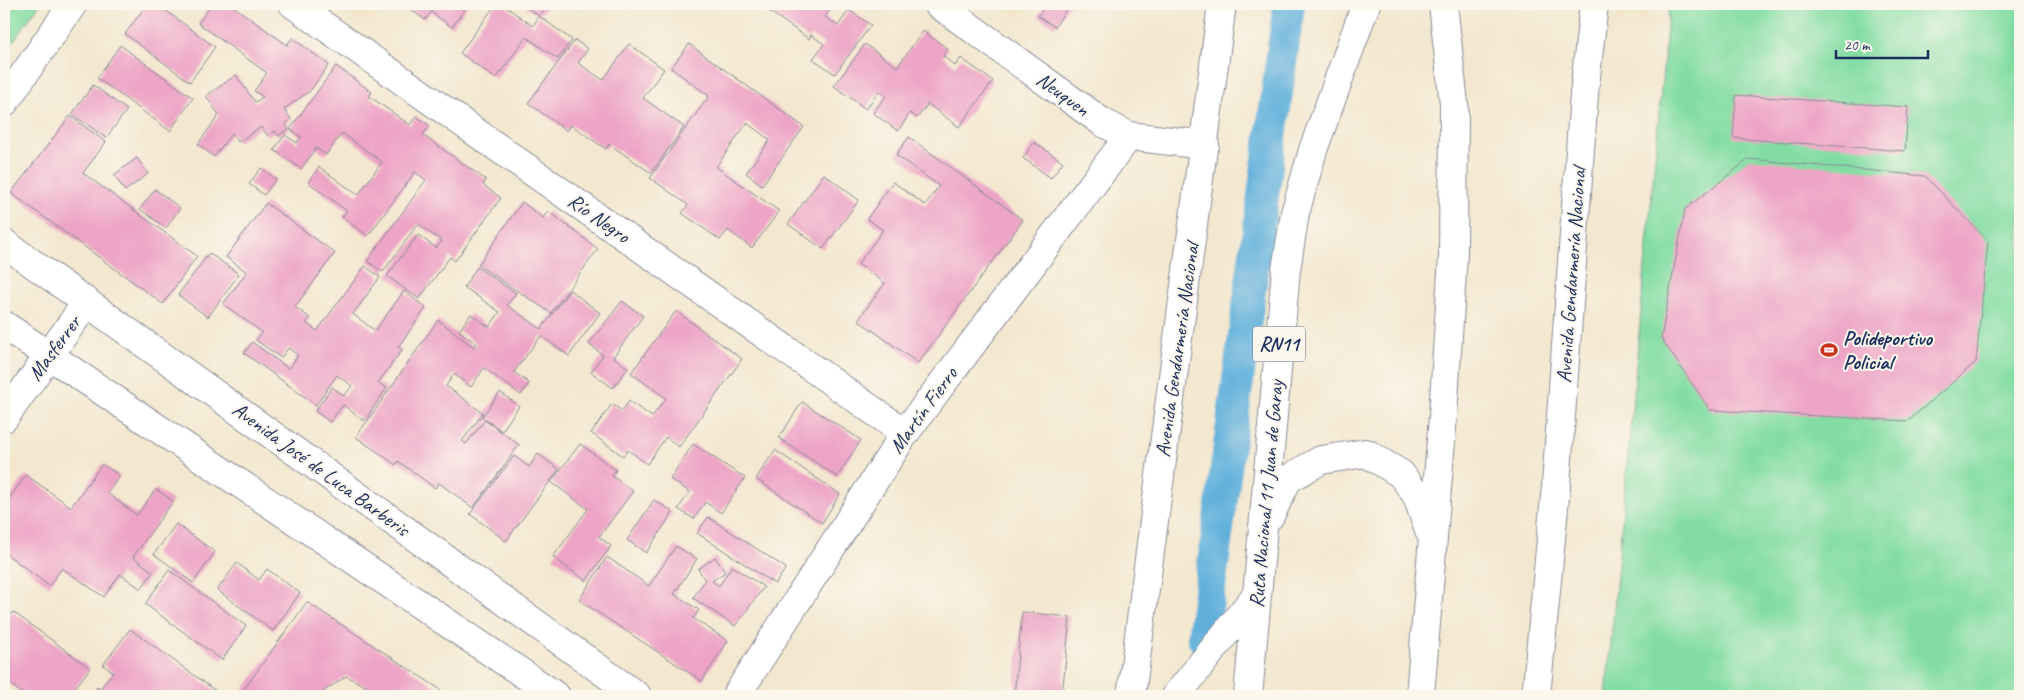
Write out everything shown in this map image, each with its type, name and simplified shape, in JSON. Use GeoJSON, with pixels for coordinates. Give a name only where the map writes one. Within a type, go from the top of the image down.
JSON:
{"type":"FeatureCollection","features":[{"type":"Feature","properties":{"kind":"main road"},"geometry":{"type":"LineString","coordinates":[[4,103],[73,4]]}},
{"type":"Feature","properties":{"kind":"main road","name":"Río Negro"},"geometry":{"type":"LineString","coordinates":[[293,4],[905,433]]}},
{"type":"Feature","properties":{"kind":"main road","name":"Neuquen"},"geometry":{"type":"LineString","coordinates":[[938,4],[1102,122],[1128,136],[1204,145]]}},
{"type":"Feature","properties":{"kind":"main road","name":"Avenida Gendarmería Nacional"},"geometry":{"type":"LineString","coordinates":[[1131,696],[1222,4]]}},
{"type":"Feature","properties":{"kind":"main road","name":"Ruta Nacional 11 Juan de Garay"},"geometry":{"type":"LineString","coordinates":[[1248,696],[1286,270],[1295,213],[1313,150],[1366,4]]}},
{"type":"Feature","properties":{"kind":"main road"},"geometry":{"type":"LineString","coordinates":[[1420,696],[1453,256],[1454,104],[1444,4]]}},
{"type":"Feature","properties":{"kind":"main road","name":"Avenida Gendarmería Nacional"},"geometry":{"type":"LineString","coordinates":[[1536,696],[1556,486],[1584,94],[1594,4]]}},
{"type":"Feature","properties":{"kind":"main road","name":"Martín Fierro"},"geometry":{"type":"LineString","coordinates":[[736,696],[905,433],[1128,136]]}},
{"type":"Feature","properties":{"kind":"main road","name":"Avenida José de Luca Barberis"},"geometry":{"type":"LineString","coordinates":[[4,243],[637,696]]}},
{"type":"Feature","properties":{"kind":"main road","name":"Masferrer"},"geometry":{"type":"LineString","coordinates":[[4,418],[87,302]]}},
{"type":"Feature","properties":{"kind":"main road"},"geometry":{"type":"LineString","coordinates":[[4,325],[556,696]]}},
{"type":"Feature","properties":{"kind":"main road"},"geometry":{"type":"LineString","coordinates":[[1263,530],[1288,479],[1321,460],[1366,453],[1401,474],[1417,496],[1433,542]]}},
{"type":"Feature","properties":{"kind":"main road"},"geometry":{"type":"LineString","coordinates":[[1176,696],[1257,594]]}},
{"type":"Feature","properties":{"kind":"main road"},"geometry":{"type":"LineString","coordinates":[[1424,653],[1434,696]]}},
{"type":"Feature","properties":{"kind":"green space"},"geometry":{"type":"Polygon","coordinates":[[[4,4],[40,4],[4,54],[4,4]]]}},
{"type":"Feature","properties":{"kind":"green space","name":"Polideportivo Policial"},"geometry":{"type":"Polygon","coordinates":[[[1669,4],[2020,4],[2020,696],[1606,696],[1669,4]]]}},
{"type":"Feature","properties":{"kind":"building"},"geometry":{"type":"Polygon","coordinates":[[[147,4],[157,4],[215,47],[190,82],[125,34],[147,4]]]}},
{"type":"Feature","properties":{"kind":"building"},"geometry":{"type":"Polygon","coordinates":[[[212,4],[230,4],[287,45],[292,38],[329,65],[310,91],[284,109],[291,119],[285,124],[289,129],[278,136],[275,131],[268,136],[261,127],[238,142],[232,133],[214,157],[198,144],[219,115],[206,96],[236,75],[255,102],[263,97],[254,91],[267,73],[198,23],[212,4]]]}},
{"type":"Feature","properties":{"kind":"building"},"geometry":{"type":"Polygon","coordinates":[[[403,4],[469,4],[452,27],[431,12],[425,20],[403,4]]]}},
{"type":"Feature","properties":{"kind":"building"},"geometry":{"type":"Polygon","coordinates":[[[496,4],[502,4],[533,26],[539,16],[572,40],[558,59],[526,37],[496,79],[460,53],[496,4]]]}},
{"type":"Feature","properties":{"kind":"building"},"geometry":{"type":"Polygon","coordinates":[[[522,4],[549,4],[539,16],[522,4]]]}},
{"type":"Feature","properties":{"kind":"building"},"geometry":{"type":"Polygon","coordinates":[[[770,4],[834,4],[825,17],[838,26],[849,10],[871,25],[835,74],[813,59],[824,44],[811,35],[809,39],[766,9],[770,4]]]}},
{"type":"Feature","properties":{"kind":"building"},"geometry":{"type":"Polygon","coordinates":[[[1046,4],[1070,4],[1055,27],[1038,16],[1046,4]]]}},
{"type":"Feature","properties":{"kind":"building"},"geometry":{"type":"Polygon","coordinates":[[[923,31],[948,49],[943,56],[955,66],[961,58],[993,81],[959,127],[928,104],[917,118],[910,113],[898,131],[873,113],[886,96],[879,91],[866,109],[834,86],[865,44],[897,67],[923,31]]]}},
{"type":"Feature","properties":{"kind":"building"},"geometry":{"type":"Polygon","coordinates":[[[575,40],[588,49],[578,63],[603,80],[629,44],[664,69],[643,98],[684,127],[651,173],[609,144],[606,149],[571,125],[567,131],[528,103],[575,40]]]}},
{"type":"Feature","properties":{"kind":"building"},"geometry":{"type":"Polygon","coordinates":[[[689,44],[804,127],[762,185],[746,173],[770,140],[747,123],[716,167],[779,211],[752,248],[728,230],[720,240],[682,213],[688,205],[650,178],[709,96],[671,68],[689,44]]]}},
{"type":"Feature","properties":{"kind":"building"},"geometry":{"type":"Polygon","coordinates":[[[120,45],[193,98],[170,131],[97,78],[120,45]]]}},
{"type":"Feature","properties":{"kind":"building"},"geometry":{"type":"Polygon","coordinates":[[[336,66],[372,92],[369,96],[410,125],[416,116],[430,126],[423,135],[486,180],[483,185],[501,198],[455,261],[450,257],[419,299],[387,276],[418,235],[436,248],[442,241],[418,224],[383,272],[367,261],[426,180],[415,172],[368,236],[342,217],[347,211],[308,182],[319,167],[358,195],[382,162],[342,133],[326,155],[316,148],[301,169],[274,150],[285,135],[297,143],[301,137],[290,129],[336,66]]]}},
{"type":"Feature","properties":{"kind":"building"},"geometry":{"type":"Polygon","coordinates":[[[93,85],[127,110],[106,138],[72,114],[93,85]]]}},
{"type":"Feature","properties":{"kind":"building"},"geometry":{"type":"Polygon","coordinates":[[[1736,95],[1908,107],[1905,151],[1733,138],[1736,95]]]}},
{"type":"Feature","properties":{"kind":"building"},"geometry":{"type":"Polygon","coordinates":[[[70,116],[106,142],[83,173],[197,256],[163,304],[11,193],[70,116]]]}},
{"type":"Feature","properties":{"kind":"building"},"geometry":{"type":"Polygon","coordinates":[[[909,137],[1023,220],[918,363],[858,320],[885,283],[858,264],[883,230],[867,219],[893,182],[925,205],[939,186],[896,155],[909,137]]]}},
{"type":"Feature","properties":{"kind":"building"},"geometry":{"type":"Polygon","coordinates":[[[1034,142],[1063,162],[1051,178],[1023,158],[1034,142]]]}},
{"type":"Feature","properties":{"kind":"building"},"geometry":{"type":"Polygon","coordinates":[[[137,158],[148,174],[125,191],[114,175],[137,158]]]}},
{"type":"Feature","properties":{"kind":"building"},"geometry":{"type":"Polygon","coordinates":[[[1749,159],[1925,176],[1988,241],[1976,362],[1908,421],[1710,410],[1661,338],[1685,209],[1749,159]]]}},
{"type":"Feature","properties":{"kind":"building"},"geometry":{"type":"Polygon","coordinates":[[[261,168],[276,179],[264,195],[249,184],[261,168]]]}},
{"type":"Feature","properties":{"kind":"building"},"geometry":{"type":"Polygon","coordinates":[[[824,174],[859,200],[823,249],[788,224],[824,174]]]}},
{"type":"Feature","properties":{"kind":"building"},"geometry":{"type":"Polygon","coordinates":[[[155,189],[180,208],[166,228],[140,209],[155,189]]]}},
{"type":"Feature","properties":{"kind":"building"},"geometry":{"type":"Polygon","coordinates":[[[522,202],[543,218],[548,211],[598,249],[551,313],[478,265],[522,202]]]}},
{"type":"Feature","properties":{"kind":"building"},"geometry":{"type":"Polygon","coordinates":[[[266,203],[335,253],[295,307],[310,318],[306,323],[317,331],[365,266],[380,277],[353,314],[375,331],[404,291],[426,308],[398,347],[402,350],[378,383],[387,388],[364,421],[343,405],[330,422],[315,411],[332,387],[344,396],[352,386],[337,375],[316,405],[244,353],[252,342],[289,369],[298,355],[288,348],[281,358],[256,340],[262,332],[223,304],[247,272],[226,257],[266,203]]]}},
{"type":"Feature","properties":{"kind":"building"},"geometry":{"type":"Polygon","coordinates":[[[209,253],[239,274],[208,317],[178,295],[209,253]]]}},
{"type":"Feature","properties":{"kind":"building"},"geometry":{"type":"Polygon","coordinates":[[[477,267],[516,293],[507,305],[541,329],[570,290],[600,313],[569,356],[541,336],[514,372],[529,383],[521,395],[484,368],[471,387],[454,374],[446,386],[483,413],[462,441],[466,444],[485,420],[519,445],[473,508],[439,483],[435,488],[398,461],[396,465],[356,437],[438,320],[474,347],[477,344],[459,331],[471,314],[489,327],[500,312],[464,287],[477,267]]]}},
{"type":"Feature","properties":{"kind":"building"},"geometry":{"type":"Polygon","coordinates":[[[622,301],[643,316],[613,357],[628,368],[613,388],[591,372],[603,355],[589,344],[622,301]]]}},
{"type":"Feature","properties":{"kind":"building"},"geometry":{"type":"Polygon","coordinates":[[[676,311],[742,359],[679,447],[666,437],[647,464],[628,450],[623,456],[591,433],[612,404],[622,411],[629,401],[652,417],[666,398],[631,373],[676,311]]]}},
{"type":"Feature","properties":{"kind":"building"},"geometry":{"type":"Polygon","coordinates":[[[500,392],[519,406],[502,431],[482,417],[500,392]]]}},
{"type":"Feature","properties":{"kind":"building"},"geometry":{"type":"Polygon","coordinates":[[[802,402],[861,440],[837,477],[779,438],[802,402]]]}},
{"type":"Feature","properties":{"kind":"building"},"geometry":{"type":"Polygon","coordinates":[[[580,444],[616,470],[612,476],[633,491],[599,537],[611,546],[586,581],[553,557],[588,509],[551,482],[580,444]]]}},
{"type":"Feature","properties":{"kind":"building"},"geometry":{"type":"Polygon","coordinates":[[[693,444],[745,478],[721,513],[705,502],[694,519],[678,509],[690,492],[670,479],[693,444]]]}},
{"type":"Feature","properties":{"kind":"building"},"geometry":{"type":"Polygon","coordinates":[[[775,450],[840,494],[822,523],[756,479],[775,450]]]}},
{"type":"Feature","properties":{"kind":"building"},"geometry":{"type":"Polygon","coordinates":[[[538,454],[559,469],[506,541],[470,514],[514,456],[529,467],[538,454]]]}},
{"type":"Feature","properties":{"kind":"building"},"geometry":{"type":"Polygon","coordinates":[[[102,464],[120,476],[107,493],[137,515],[156,489],[173,501],[133,557],[153,572],[141,589],[120,574],[104,597],[62,568],[49,586],[4,552],[4,506],[26,475],[71,507],[102,464]]]}},
{"type":"Feature","properties":{"kind":"building"},"geometry":{"type":"Polygon","coordinates":[[[654,500],[673,512],[646,553],[627,540],[654,500]]]}},
{"type":"Feature","properties":{"kind":"building"},"geometry":{"type":"Polygon","coordinates":[[[708,517],[786,568],[775,584],[697,533],[708,517]]]}},
{"type":"Feature","properties":{"kind":"building"},"geometry":{"type":"Polygon","coordinates":[[[176,524],[215,552],[193,583],[154,554],[176,524]]]}},
{"type":"Feature","properties":{"kind":"building"},"geometry":{"type":"Polygon","coordinates":[[[676,546],[697,559],[674,594],[699,610],[693,618],[728,641],[702,681],[579,600],[607,557],[649,586],[676,546]]]}},
{"type":"Feature","properties":{"kind":"building"},"geometry":{"type":"Polygon","coordinates":[[[715,557],[725,572],[712,581],[719,586],[732,566],[764,587],[735,626],[693,598],[705,580],[698,569],[715,557]]]}},
{"type":"Feature","properties":{"kind":"building"},"geometry":{"type":"Polygon","coordinates":[[[237,563],[259,580],[267,569],[300,593],[273,631],[217,590],[237,563]]]}},
{"type":"Feature","properties":{"kind":"building"},"geometry":{"type":"Polygon","coordinates":[[[169,570],[246,626],[222,660],[145,604],[169,570]]]}},
{"type":"Feature","properties":{"kind":"building"},"geometry":{"type":"Polygon","coordinates":[[[307,602],[441,690],[433,696],[360,696],[371,689],[346,676],[317,696],[239,696],[307,602]]]}},
{"type":"Feature","properties":{"kind":"building"},"geometry":{"type":"Polygon","coordinates":[[[13,612],[90,668],[69,696],[25,696],[4,679],[4,625],[13,612]]]}},
{"type":"Feature","properties":{"kind":"building"},"geometry":{"type":"Polygon","coordinates":[[[1022,612],[1070,617],[1062,696],[1014,696],[1022,612]]]}},
{"type":"Feature","properties":{"kind":"building"},"geometry":{"type":"Polygon","coordinates":[[[130,629],[223,696],[91,696],[97,687],[100,689],[113,672],[103,665],[130,629]]]}},
{"type":"Feature","properties":{"kind":"waterway"},"geometry":{"type":"LineString","coordinates":[[1203,638],[1289,4]]}},
{"type":"Feature","properties":{"kind":"place","name":"Polideportivo Policial"},"geometry":{"type":"Point","coordinates":[1829,350]}}]}
